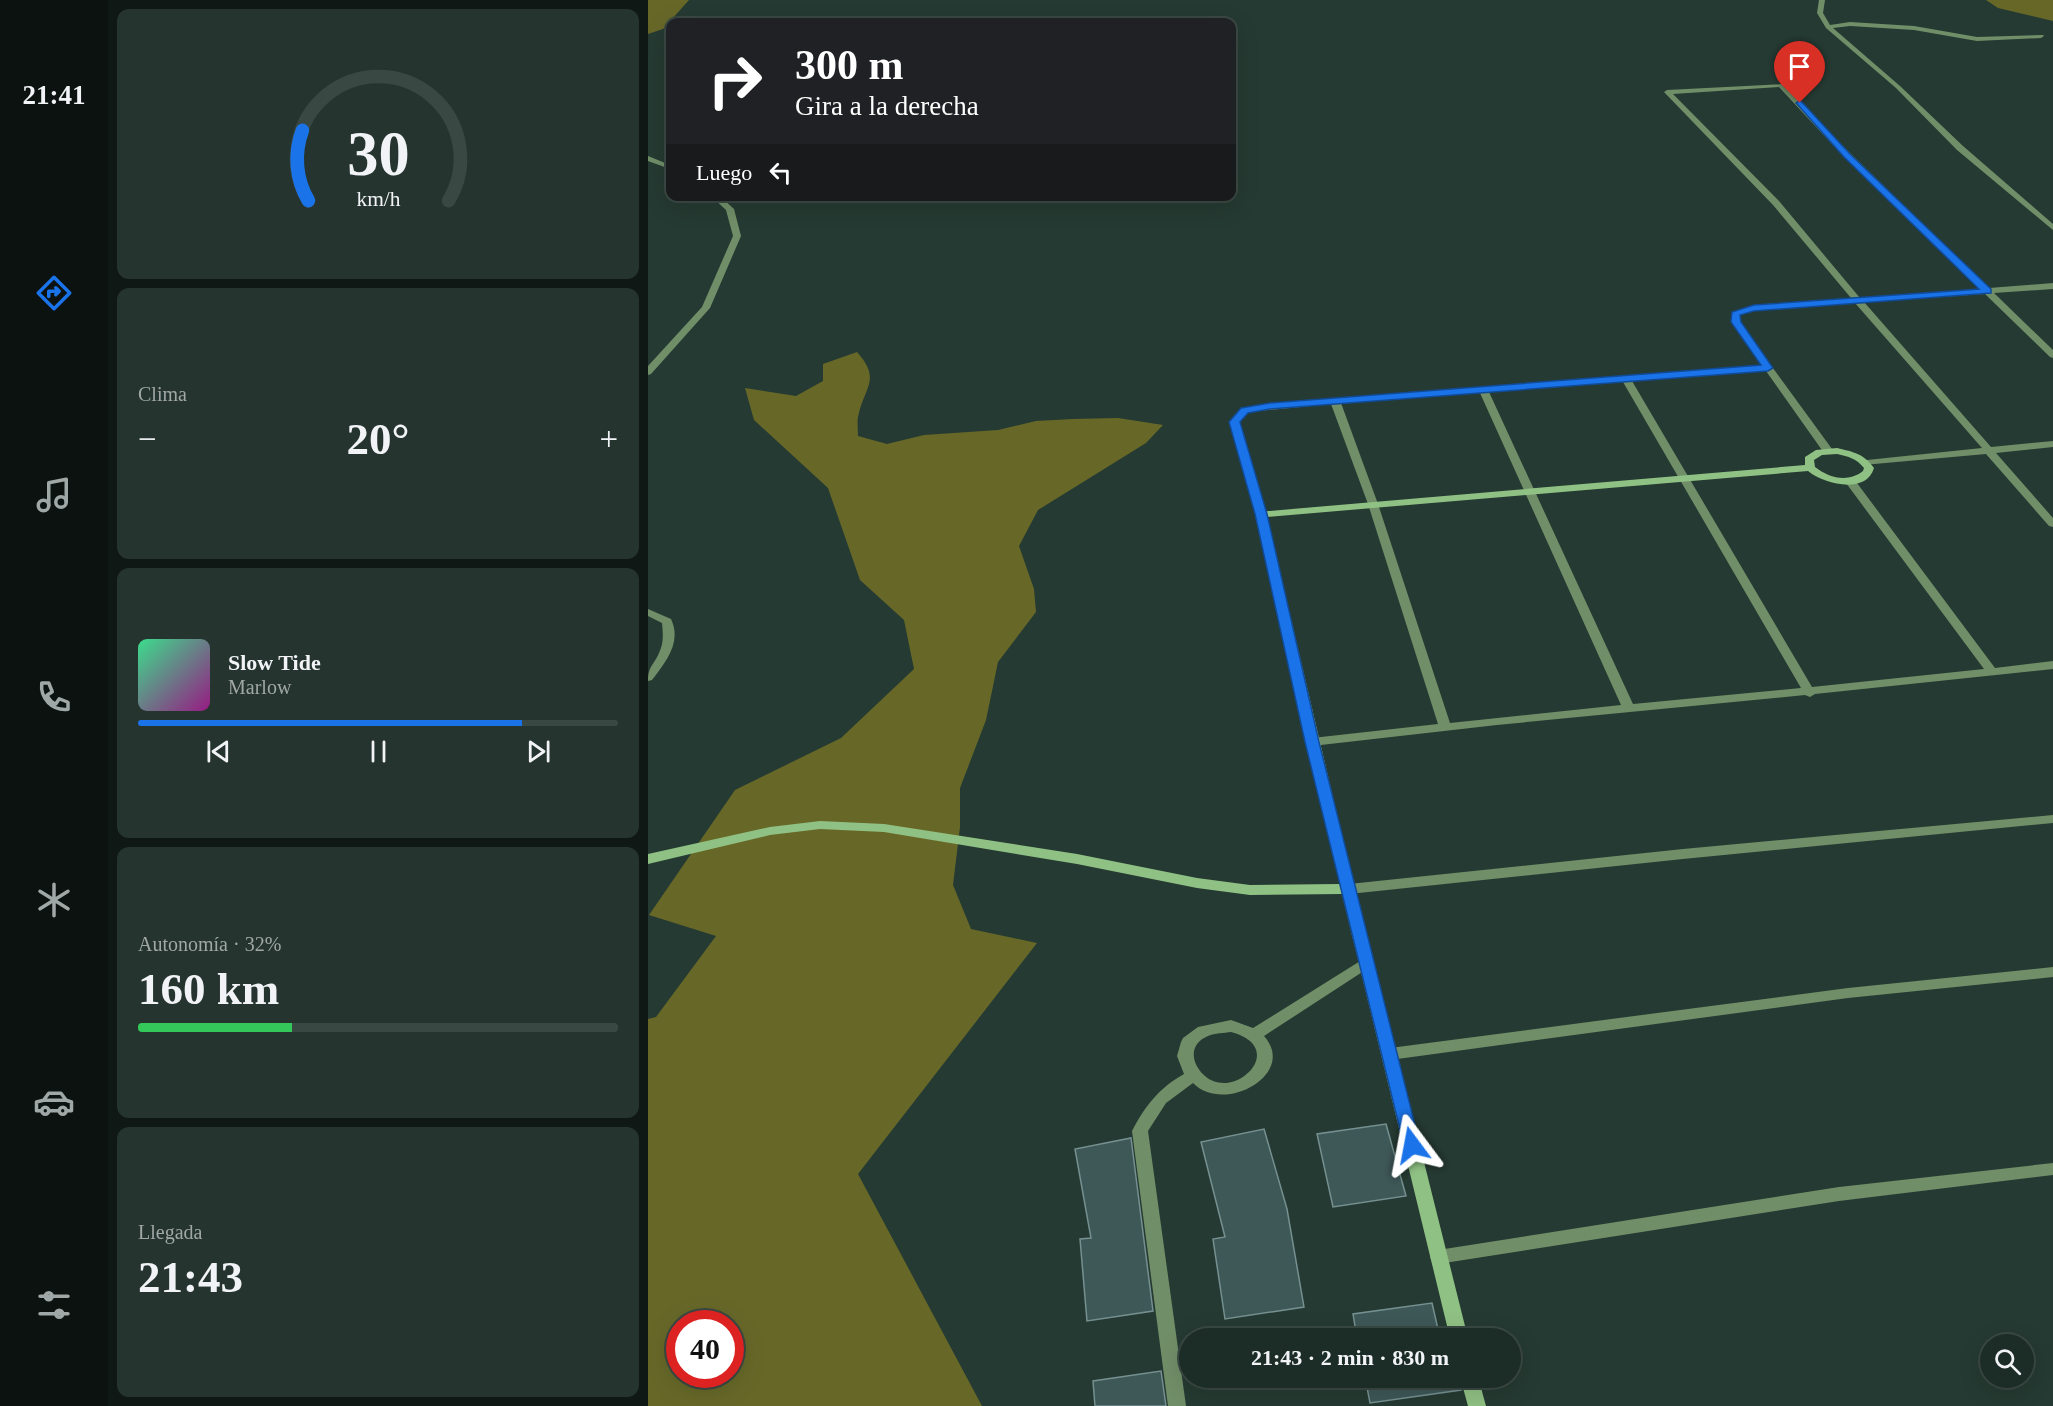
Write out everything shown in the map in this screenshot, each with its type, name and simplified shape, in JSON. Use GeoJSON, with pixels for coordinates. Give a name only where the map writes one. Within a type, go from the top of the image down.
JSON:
{"type":"FeatureCollection","features":[{"type":"Feature","properties":{"kind":"street"},"geometry":{"type":"LineString","coordinates":[[1822,0],[1820,13],[1828,27],[1898,87],[1960,148],[2053,228]]}},
{"type":"Feature","properties":{"kind":"street"},"geometry":{"type":"LineString","coordinates":[[1828,27],[1850,24],[1914,28],[1977,39],[2042,36]]}},
{"type":"Feature","properties":{"kind":"street"},"geometry":{"type":"LineString","coordinates":[[2053,355],[1847,155],[1781,85],[1667,92],[1776,203],[1858,302],[2053,525]]}},
{"type":"Feature","properties":{"kind":"street"},"geometry":{"type":"LineString","coordinates":[[648,158],[666,165]]}},
{"type":"Feature","properties":{"kind":"street"},"geometry":{"type":"LineString","coordinates":[[648,372],[706,308],[738,236],[730,209],[721,201]]}},
{"type":"Feature","properties":{"kind":"street"},"geometry":{"type":"LineString","coordinates":[[1828,451],[1736,322],[1735,314],[1754,308],[2053,286]]}},
{"type":"Feature","properties":{"kind":"street"},"geometry":{"type":"LineString","coordinates":[[1456,1328],[1390,1054],[1365,963],[1261,514],[1234,422],[1245,410],[1254,408],[1768,368]]}},
{"type":"Feature","properties":{"kind":"street"},"geometry":{"type":"LineString","coordinates":[[1626,379],[1810,693]]}},
{"type":"Feature","properties":{"kind":"street"},"geometry":{"type":"LineString","coordinates":[[1484,391],[1629,709]]}},
{"type":"Feature","properties":{"kind":"street"},"geometry":{"type":"LineString","coordinates":[[1335,401],[1373,504],[1444,726]]}},
{"type":"Feature","properties":{"kind":"street"},"geometry":{"type":"LineString","coordinates":[[1866,463],[2053,444]]}},
{"type":"Feature","properties":{"kind":"street"},"geometry":{"type":"LineString","coordinates":[[1828,451],[1855,455],[1866,463],[1868,472],[1864,477],[1850,481],[1822,477],[1810,468],[1808,463],[1813,455],[1828,451]]}},
{"type":"Feature","properties":{"kind":"street"},"geometry":{"type":"LineString","coordinates":[[1261,514],[1810,468]]}},
{"type":"Feature","properties":{"kind":"street"},"geometry":{"type":"LineString","coordinates":[[1850,481],[1992,672]]}},
{"type":"Feature","properties":{"kind":"street"},"geometry":{"type":"LineString","coordinates":[[648,612],[667,621],[670,641],[662,659],[648,677]]}},
{"type":"Feature","properties":{"kind":"street"},"geometry":{"type":"LineString","coordinates":[[1312,742],[1444,726],[1810,693],[2053,665]]}},
{"type":"Feature","properties":{"kind":"street"},"geometry":{"type":"LineString","coordinates":[[648,859],[780,830],[820,825],[884,828],[1077,859],[1197,883],[1250,890],[1349,890],[1683,854],[2053,819]]}},
{"type":"Feature","properties":{"kind":"street"},"geometry":{"type":"LineString","coordinates":[[1254,1035],[1365,963]]}},
{"type":"Feature","properties":{"kind":"street"},"geometry":{"type":"LineString","coordinates":[[1390,1054],[1848,993],[2053,972]]}},
{"type":"Feature","properties":{"kind":"street"},"geometry":{"type":"LineString","coordinates":[[1218,1027],[1244,1029],[1254,1035],[1262,1042],[1265,1062],[1251,1080],[1240,1086],[1227,1088],[1202,1083],[1192,1076],[1186,1067],[1184,1057],[1187,1047],[1194,1038],[1218,1027]]}},
{"type":"Feature","properties":{"kind":"street"},"geometry":{"type":"LineString","coordinates":[[1177,1406],[1140,1131],[1151,1109],[1172,1087],[1192,1076]]}},
{"type":"Feature","properties":{"kind":"street"},"geometry":{"type":"LineString","coordinates":[[1438,1257],[1839,1194],[2053,1169]]}},
{"type":"Feature","properties":{"kind":"street"},"geometry":{"type":"LineString","coordinates":[[1472,1388],[1477,1406]]}},
{"type":"Feature","properties":{"kind":"shaded area"},"geometry":{"type":"Polygon","coordinates":[[[648,0],[689,0],[673,18],[666,18],[666,26],[663,29],[648,34],[648,0]]]}},
{"type":"Feature","properties":{"kind":"shaded area"},"geometry":{"type":"Polygon","coordinates":[[[1986,0],[2053,0],[2053,21],[1998,8],[1986,0]]]}},
{"type":"Feature","properties":{"kind":"shaded area"},"geometry":{"type":"Polygon","coordinates":[[[857,352],[869,370],[870,377],[858,417],[858,436],[887,444],[924,435],[998,430],[1036,421],[1118,418],[1163,425],[1146,443],[1038,510],[1019,546],[1034,589],[1036,612],[998,662],[986,720],[960,788],[960,827],[953,885],[971,929],[1037,943],[858,1174],[982,1406],[648,1406],[648,1019],[656,1017],[716,936],[649,915],[735,790],[841,738],[914,669],[904,620],[860,580],[828,488],[754,420],[745,388],[796,396],[823,381],[823,364],[857,352]]]}},
{"type":"Feature","properties":{"kind":"building"},"geometry":{"type":"Polygon","coordinates":[[[1386,1124],[1406,1196],[1333,1207],[1317,1134],[1386,1124]]]}},
{"type":"Feature","properties":{"kind":"building"},"geometry":{"type":"Polygon","coordinates":[[[1264,1129],[1287,1209],[1304,1307],[1225,1319],[1213,1239],[1225,1237],[1201,1142],[1264,1129]]]}},
{"type":"Feature","properties":{"kind":"building"},"geometry":{"type":"Polygon","coordinates":[[[1131,1138],[1153,1311],[1087,1321],[1080,1239],[1091,1238],[1075,1149],[1131,1138]]]}},
{"type":"Feature","properties":{"kind":"building"},"geometry":{"type":"Polygon","coordinates":[[[1432,1303],[1438,1328],[1355,1328],[1353,1314],[1432,1303]]]}},
{"type":"Feature","properties":{"kind":"building"},"geometry":{"type":"Polygon","coordinates":[[[1161,1371],[1166,1406],[1095,1406],[1093,1381],[1161,1371]]]}},
{"type":"Feature","properties":{"kind":"building"},"geometry":{"type":"Polygon","coordinates":[[[1367,1388],[1461,1388],[1461,1390],[1370,1403],[1367,1388]]]}},
{"type":"Feature","properties":{"kind":"route"},"geometry":{"type":"LineString","coordinates":[[1412,1145],[1312,742],[1261,514],[1234,422],[1245,410],[1270,406],[1768,368],[1736,322],[1735,314],[1754,308],[1987,291],[1847,155],[1800,103]]}}]}
